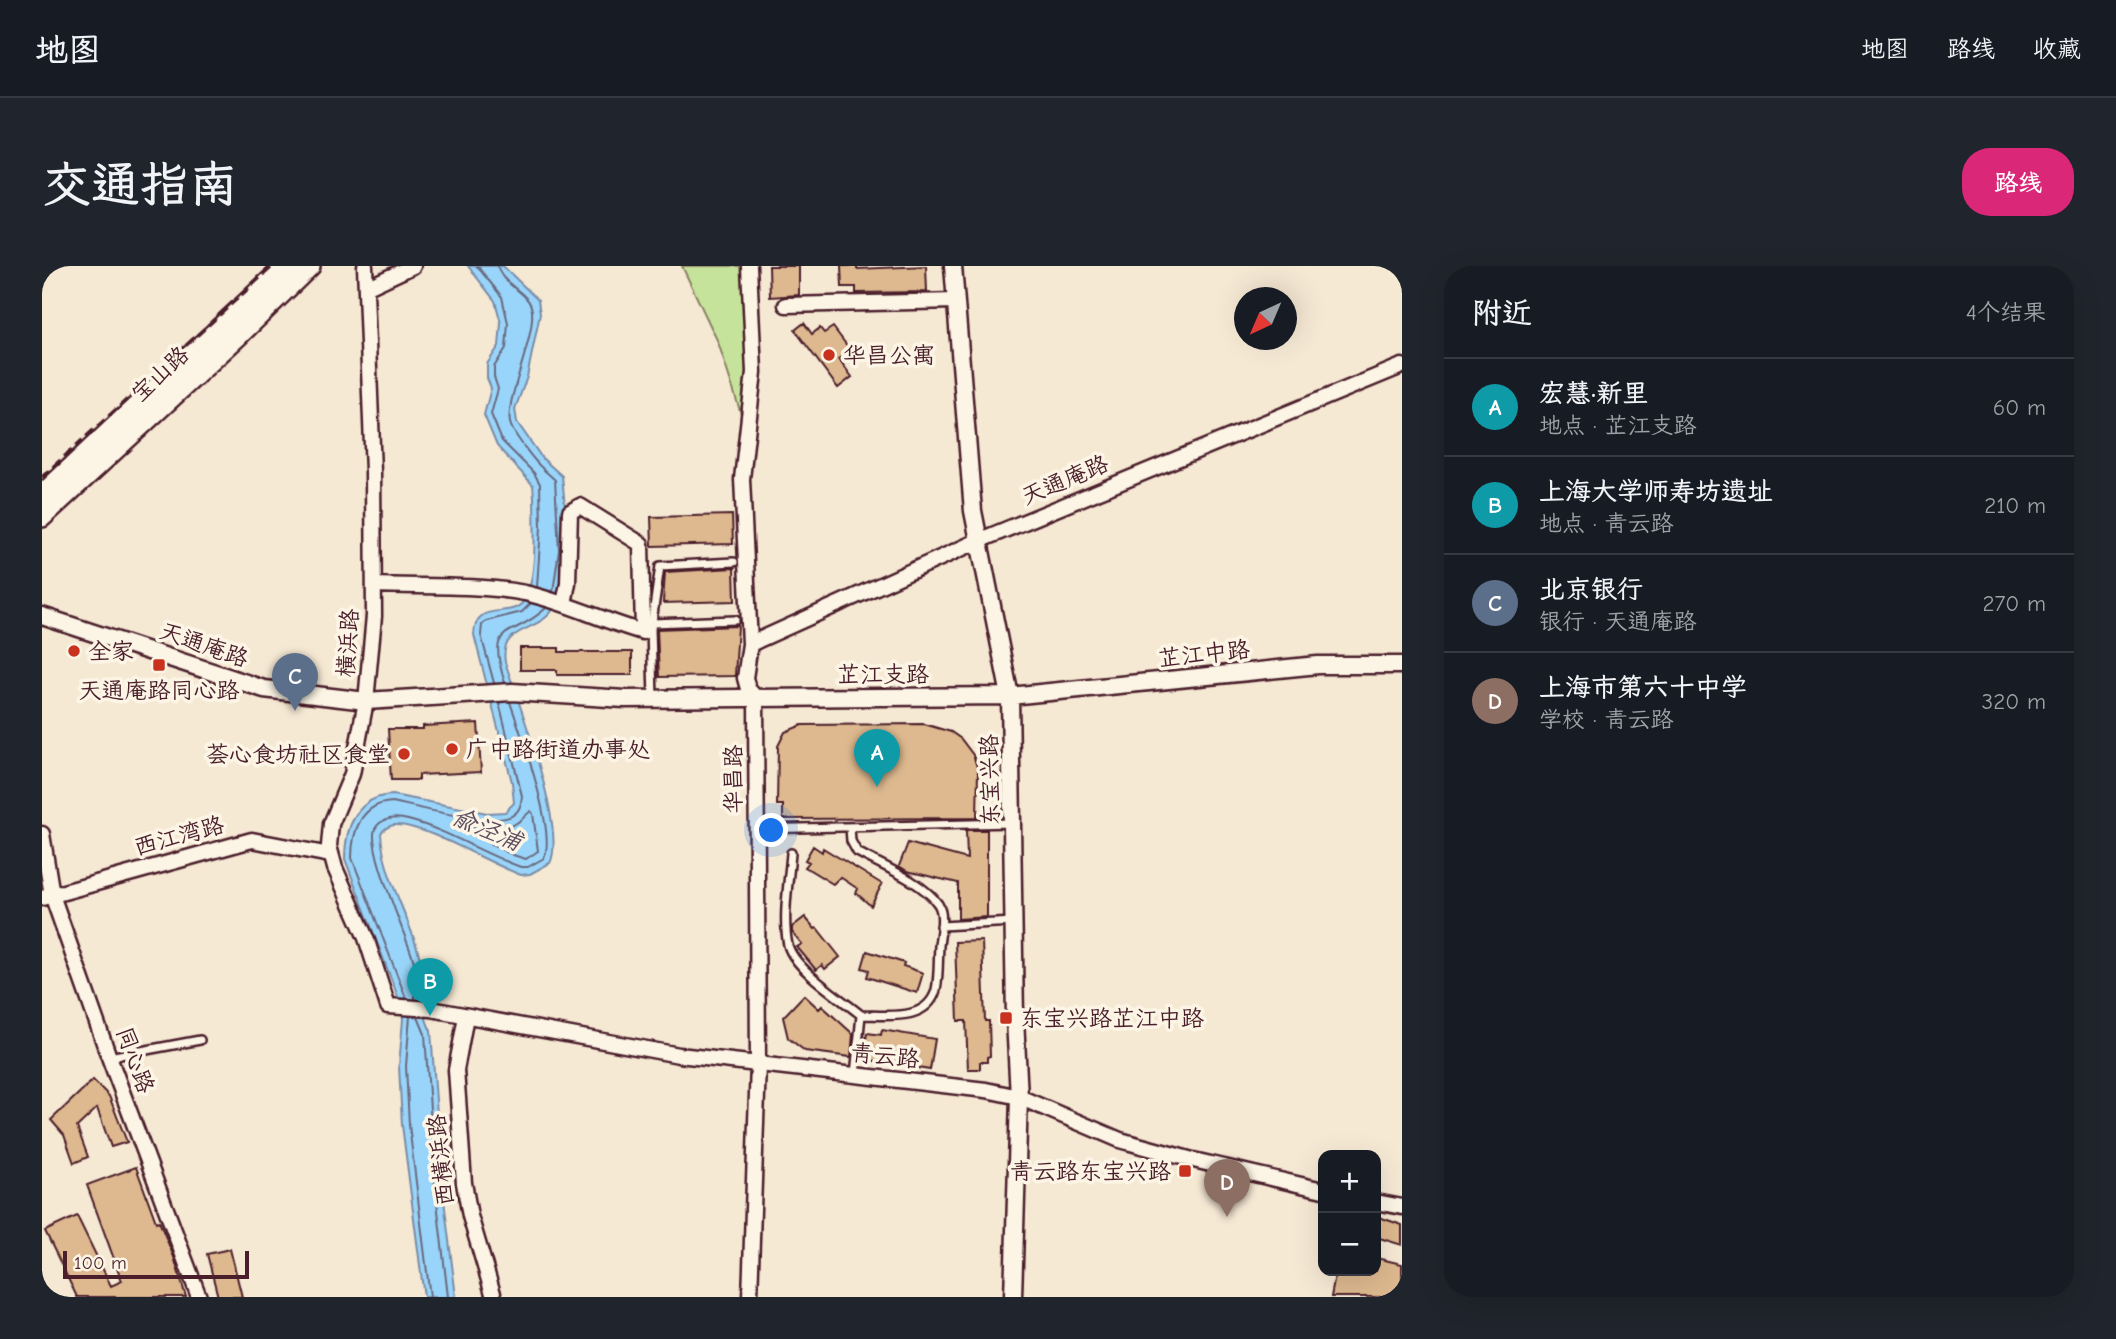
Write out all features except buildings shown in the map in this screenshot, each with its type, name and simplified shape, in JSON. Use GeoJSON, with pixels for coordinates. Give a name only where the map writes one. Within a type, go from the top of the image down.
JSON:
{"type":"FeatureCollection","features":[{"type":"Feature","properties":{"kind":"main road","name":"宝山路"},"geometry":{"type":"LineString","coordinates":[[42,495],[286,266]]}},
{"type":"Feature","properties":{"kind":"main road","name":"宝山路"},"geometry":{"type":"LineString","coordinates":[[42,517],[310,266]]}},
{"type":"Feature","properties":{"kind":"street","name":"横浜路"},"geometry":{"type":"LineString","coordinates":[[365,266],[373,472],[374,585],[366,701],[352,774],[331,824],[329,836],[330,855],[366,938],[391,1006]]}},
{"type":"Feature","properties":{"kind":"street"},"geometry":{"type":"LineString","coordinates":[[366,288],[413,266]]}},
{"type":"Feature","properties":{"kind":"street","name":"华昌路"},"geometry":{"type":"LineString","coordinates":[[749,266],[754,372],[742,479],[750,644],[745,678],[748,689],[755,698],[758,1064],[750,1297]]}},
{"type":"Feature","properties":{"kind":"street","name":"东宝兴路"},"geometry":{"type":"LineString","coordinates":[[953,266],[973,511],[1010,696],[1019,1097],[1013,1297]]}},
{"type":"Feature","properties":{"kind":"street"},"geometry":{"type":"LineString","coordinates":[[786,305],[956,301]]}},
{"type":"Feature","properties":{"kind":"street","name":"天通庵路"},"geometry":{"type":"LineString","coordinates":[[750,644],[978,541],[1402,366]]}},
{"type":"Feature","properties":{"kind":"street"},"geometry":{"type":"LineString","coordinates":[[374,585],[523,593],[562,603],[617,625],[643,632],[641,544],[580,506],[570,512],[568,583],[562,603]]}},
{"type":"Feature","properties":{"kind":"street","name":"天通庵路"},"geometry":{"type":"LineString","coordinates":[[42,617],[264,690],[366,701],[512,692],[653,699]]}},
{"type":"Feature","properties":{"kind":"street","name":"芷江中路"},"geometry":{"type":"LineString","coordinates":[[1010,696],[1318,665],[1402,665]]}},
{"type":"Feature","properties":{"kind":"street","name":"芷江支路"},"geometry":{"type":"LineString","coordinates":[[755,698],[1010,696]]}},
{"type":"Feature","properties":{"kind":"street"},"geometry":{"type":"LineString","coordinates":[[653,699],[755,698]]}},
{"type":"Feature","properties":{"kind":"street","name":"同心路"},"geometry":{"type":"LineString","coordinates":[[42,834],[47,896],[199,1297]]}},
{"type":"Feature","properties":{"kind":"street","name":"西江湾路"},"geometry":{"type":"LineString","coordinates":[[47,896],[253,840],[330,855]]}},
{"type":"Feature","properties":{"kind":"street","name":"青云路"},"geometry":{"type":"LineString","coordinates":[[391,1006],[431,1009],[632,1047],[986,1090],[1019,1097],[1120,1140],[1318,1189]]}},
{"type":"Feature","properties":{"kind":"street","name":"西横浜路"},"geometry":{"type":"LineString","coordinates":[[466,1016],[456,1070],[464,1183],[470,1216],[494,1297]]}},
{"type":"Feature","properties":{"kind":"street"},"geometry":{"type":"LineString","coordinates":[[1381,1203],[1402,1208]]}},
{"type":"Feature","properties":{"kind":"lane"},"geometry":{"type":"LineString","coordinates":[[653,699],[652,623],[660,566],[734,562]]}},
{"type":"Feature","properties":{"kind":"lane"},"geometry":{"type":"LineString","coordinates":[[652,623],[735,620]]}},
{"type":"Feature","properties":{"kind":"lane"},"geometry":{"type":"LineString","coordinates":[[757,829],[1014,823]]}},
{"type":"Feature","properties":{"kind":"lane"},"geometry":{"type":"LineString","coordinates":[[791,853],[786,926],[788,946],[796,960],[861,1015],[918,1012],[930,1003],[936,989],[940,906],[926,891],[856,852],[851,841],[850,827]]}},
{"type":"Feature","properties":{"kind":"lane"},"geometry":{"type":"LineString","coordinates":[[941,926],[1014,922]]}},
{"type":"Feature","properties":{"kind":"lane"},"geometry":{"type":"LineString","coordinates":[[855,1075],[861,1015]]}},
{"type":"Feature","properties":{"kind":"lane"},"geometry":{"type":"LineString","coordinates":[[109,1057],[200,1040]]}},
{"type":"Feature","properties":{"kind":"green space"},"geometry":{"type":"Polygon","coordinates":[[[682,266],[742,266],[746,371],[741,414],[718,342],[682,266]]]}},
{"type":"Feature","properties":{"kind":"water","name":"俞泾浦"},"geometry":{"type":"Polygon","coordinates":[[[468,266],[503,266],[538,300],[540,314],[527,377],[515,409],[517,422],[542,458],[562,476],[566,560],[560,592],[549,615],[514,635],[505,650],[505,662],[547,795],[552,823],[553,846],[550,863],[530,874],[521,875],[422,830],[394,825],[381,833],[387,867],[421,963],[423,1005],[431,1031],[442,1184],[456,1297],[424,1297],[402,1125],[399,1066],[403,1019],[400,1002],[345,859],[347,836],[356,815],[370,801],[381,797],[393,795],[487,813],[505,812],[514,803],[512,782],[474,635],[476,623],[481,617],[487,613],[519,606],[529,589],[534,549],[533,485],[497,446],[484,415],[491,388],[487,378],[487,364],[499,346],[501,323],[495,301],[468,266]]]}},
{"type":"Feature","properties":{"kind":"railway"},"geometry":{"type":"LineString","coordinates":[[42,477],[273,266]]}},
{"type":"Feature","properties":{"kind":"place","name":"华昌公寓"},"geometry":{"type":"Point","coordinates":[829,355]}},
{"type":"Feature","properties":{"kind":"place","name":"全家"},"geometry":{"type":"Point","coordinates":[74,651]}},
{"type":"Feature","properties":{"kind":"place","name":"天通庵路同心路"},"geometry":{"type":"Point","coordinates":[159,665]}},
{"type":"Feature","properties":{"kind":"place","name":"北京银行"},"geometry":{"type":"Point","coordinates":[295,711]}},
{"type":"Feature","properties":{"kind":"place","name":"广中路街道办事处"},"geometry":{"type":"Point","coordinates":[452,749]}},
{"type":"Feature","properties":{"kind":"place","name":"荟心食坊社区食堂"},"geometry":{"type":"Point","coordinates":[404,754]}},
{"type":"Feature","properties":{"kind":"place","name":"宏慧·新里"},"geometry":{"type":"Point","coordinates":[877,787]}},
{"type":"Feature","properties":{"kind":"place","name":"上海大学师寿坊遗址"},"geometry":{"type":"Point","coordinates":[430,1016]}},
{"type":"Feature","properties":{"kind":"place","name":"东宝兴路芷江中路"},"geometry":{"type":"Point","coordinates":[1006,1018]}},
{"type":"Feature","properties":{"kind":"place","name":"青云路东宝兴路"},"geometry":{"type":"Point","coordinates":[1185,1171]}},
{"type":"Feature","properties":{"kind":"place","name":"上海市第六十中学"},"geometry":{"type":"Point","coordinates":[1227,1217]}}]}
